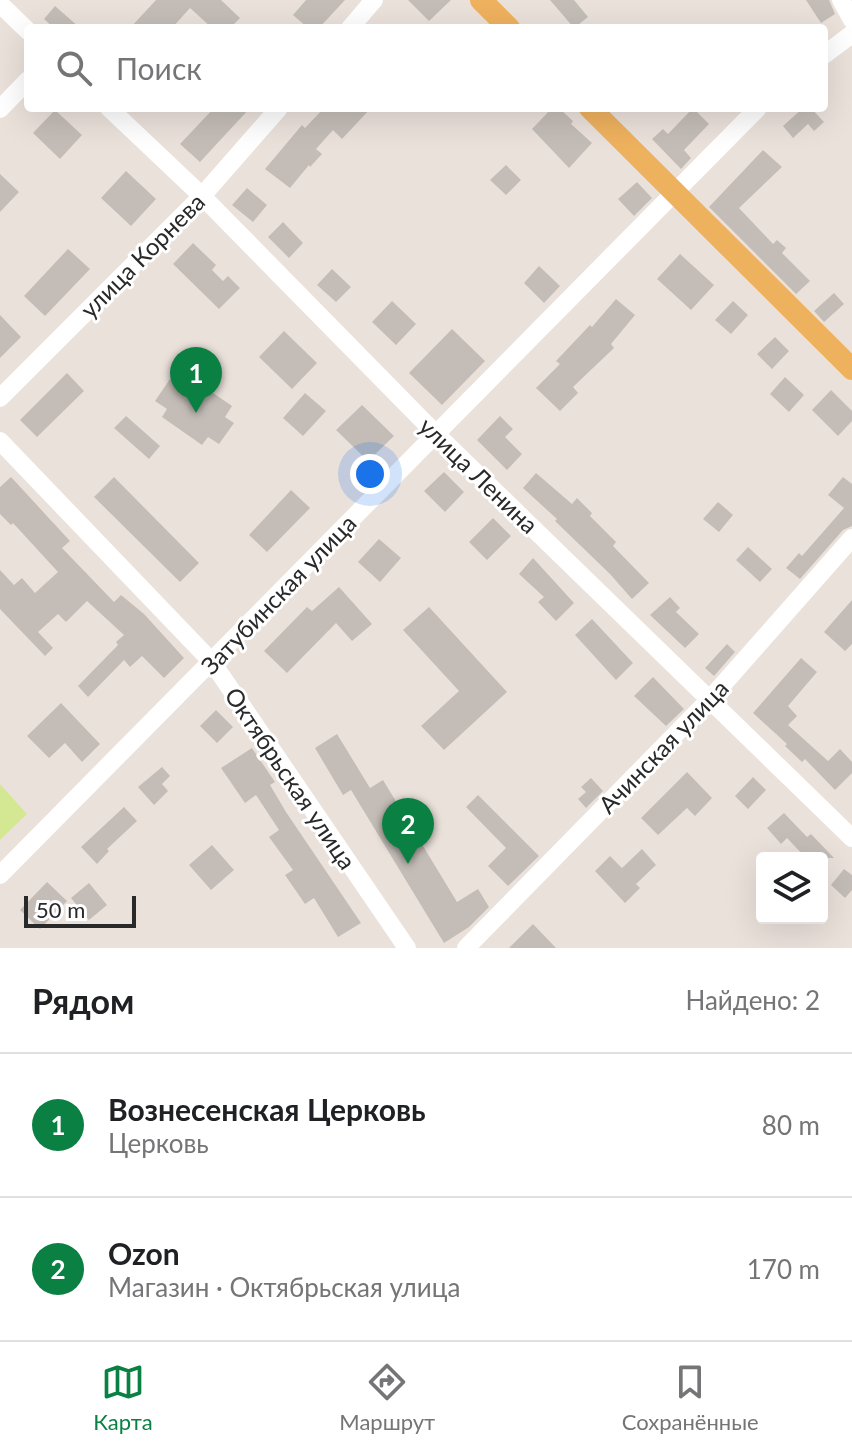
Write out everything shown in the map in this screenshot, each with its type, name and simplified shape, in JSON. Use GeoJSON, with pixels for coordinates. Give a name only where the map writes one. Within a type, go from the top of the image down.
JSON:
{"type":"FeatureCollection","features":[{"type":"Feature","properties":{"kind":"main road"},"geometry":{"type":"LineString","coordinates":[[481,0],[505,24]]}},
{"type":"Feature","properties":{"kind":"main road"},"geometry":{"type":"LineString","coordinates":[[594,112],[852,369]]}},
{"type":"Feature","properties":{"kind":"street"},"geometry":{"type":"LineString","coordinates":[[353,24],[374,0]]}},
{"type":"Feature","properties":{"kind":"street"},"geometry":{"type":"LineString","coordinates":[[841,0],[852,20]]}},
{"type":"Feature","properties":{"kind":"street"},"geometry":{"type":"LineString","coordinates":[[0,4],[24,27]]}},
{"type":"Feature","properties":{"kind":"street"},"geometry":{"type":"LineString","coordinates":[[828,52],[852,34]]}},
{"type":"Feature","properties":{"kind":"street"},"geometry":{"type":"LineString","coordinates":[[0,109],[24,84]]}},
{"type":"Feature","properties":{"kind":"street","name":"улица Ленина"},"geometry":{"type":"LineString","coordinates":[[113,112],[202,196],[435,433],[852,838]]}},
{"type":"Feature","properties":{"kind":"street","name":"улица Корнева"},"geometry":{"type":"LineString","coordinates":[[0,398],[202,196],[276,112]]}},
{"type":"Feature","properties":{"kind":"street","name":"Затубинская улица"},"geometry":{"type":"LineString","coordinates":[[0,875],[754,112]]}},
{"type":"Feature","properties":{"kind":"street","name":"Октябрьская улица"},"geometry":{"type":"LineString","coordinates":[[0,441],[212,662],[407,948]]}},
{"type":"Feature","properties":{"kind":"street","name":"Ачинская улица"},"geometry":{"type":"LineString","coordinates":[[466,948],[710,699],[852,538]]}},
{"type":"Feature","properties":{"kind":"green space"},"geometry":{"type":"Polygon","coordinates":[[[0,784],[27,814],[0,840],[0,784]]]}},
{"type":"Feature","properties":{"kind":"building"},"geometry":{"type":"Polygon","coordinates":[[[156,0],[221,0],[240,18],[234,24],[208,24],[190,8],[176,24],[134,24],[156,0]]]}},
{"type":"Feature","properties":{"kind":"building"},"geometry":{"type":"Polygon","coordinates":[[[306,0],[345,0],[323,24],[303,24],[293,15],[306,0]]]}},
{"type":"Feature","properties":{"kind":"building"},"geometry":{"type":"Polygon","coordinates":[[[408,0],[451,0],[429,21],[408,0]]]}},
{"type":"Feature","properties":{"kind":"building"},"geometry":{"type":"Polygon","coordinates":[[[550,0],[574,0],[588,17],[579,24],[571,24],[550,0]]]}},
{"type":"Feature","properties":{"kind":"building"},"geometry":{"type":"Polygon","coordinates":[[[806,0],[829,0],[835,14],[821,23],[806,0]]]}},
{"type":"Feature","properties":{"kind":"building"},"geometry":{"type":"Polygon","coordinates":[[[55,6],[75,24],[50,24],[44,19],[55,6]]]}},
{"type":"Feature","properties":{"kind":"building"},"geometry":{"type":"Polygon","coordinates":[[[53,112],[57,112],[82,135],[60,159],[33,133],[53,112]]]}},
{"type":"Feature","properties":{"kind":"building"},"geometry":{"type":"Polygon","coordinates":[[[210,112],[246,112],[200,162],[180,144],[210,112]]]}},
{"type":"Feature","properties":{"kind":"building"},"geometry":{"type":"Polygon","coordinates":[[[320,112],[367,112],[342,139],[333,130],[316,149],[322,154],[290,188],[265,169],[302,125],[305,128],[320,112]]]}},
{"type":"Feature","properties":{"kind":"building"},"geometry":{"type":"Polygon","coordinates":[[[548,112],[563,112],[573,121],[571,124],[592,143],[569,168],[532,129],[548,112]]]}},
{"type":"Feature","properties":{"kind":"building"},"geometry":{"type":"Polygon","coordinates":[[[689,112],[697,112],[709,124],[684,150],[691,158],[681,169],[652,139],[663,129],[668,134],[689,112]]]}},
{"type":"Feature","properties":{"kind":"building"},"geometry":{"type":"Polygon","coordinates":[[[799,112],[815,112],[824,122],[814,131],[808,124],[793,138],[783,126],[799,112]]]}},
{"type":"Feature","properties":{"kind":"building"},"geometry":{"type":"Polygon","coordinates":[[[763,150],[782,167],[739,208],[773,244],[777,240],[786,248],[782,253],[810,281],[796,294],[709,207],[763,150]]]}},
{"type":"Feature","properties":{"kind":"building"},"geometry":{"type":"Polygon","coordinates":[[[506,165],[521,180],[506,195],[490,180],[506,165]]]}},
{"type":"Feature","properties":{"kind":"building"},"geometry":{"type":"Polygon","coordinates":[[[126,171],[156,199],[131,226],[101,198],[126,171]]]}},
{"type":"Feature","properties":{"kind":"building"},"geometry":{"type":"Polygon","coordinates":[[[0,174],[19,192],[0,212],[0,174]]]}},
{"type":"Feature","properties":{"kind":"building"},"geometry":{"type":"Polygon","coordinates":[[[637,182],[652,198],[634,216],[618,199],[637,182]]]}},
{"type":"Feature","properties":{"kind":"building"},"geometry":{"type":"Polygon","coordinates":[[[247,188],[267,205],[253,222],[232,205],[247,188]]]}},
{"type":"Feature","properties":{"kind":"building"},"geometry":{"type":"Polygon","coordinates":[[[283,222],[303,243],[289,258],[268,237],[283,222]]]}},
{"type":"Feature","properties":{"kind":"building"},"geometry":{"type":"Polygon","coordinates":[[[193,243],[216,265],[212,270],[223,281],[228,276],[240,288],[219,309],[173,264],[193,243]]]}},
{"type":"Feature","properties":{"kind":"building"},"geometry":{"type":"Polygon","coordinates":[[[68,249],[90,269],[45,316],[24,296],[68,249]]]}},
{"type":"Feature","properties":{"kind":"building"},"geometry":{"type":"Polygon","coordinates":[[[680,254],[714,285],[691,310],[657,279],[680,254]]]}},
{"type":"Feature","properties":{"kind":"building"},"geometry":{"type":"Polygon","coordinates":[[[539,266],[560,286],[544,303],[524,283],[539,266]]]}},
{"type":"Feature","properties":{"kind":"building"},"geometry":{"type":"Polygon","coordinates":[[[332,269],[351,287],[336,302],[317,285],[332,269]]]}},
{"type":"Feature","properties":{"kind":"building"},"geometry":{"type":"Polygon","coordinates":[[[834,293],[844,304],[824,322],[814,311],[834,293]]]}},
{"type":"Feature","properties":{"kind":"building"},"geometry":{"type":"Polygon","coordinates":[[[616,299],[635,315],[611,344],[614,348],[573,387],[578,393],[560,411],[536,388],[560,364],[556,361],[616,299]]]}},
{"type":"Feature","properties":{"kind":"building"},"geometry":{"type":"Polygon","coordinates":[[[392,301],[416,324],[396,345],[372,322],[392,301]]]}},
{"type":"Feature","properties":{"kind":"building"},"geometry":{"type":"Polygon","coordinates":[[[733,301],[748,315],[731,334],[715,320],[733,301]]]}},
{"type":"Feature","properties":{"kind":"building"},"geometry":{"type":"Polygon","coordinates":[[[0,315],[21,337],[0,358],[0,315]]]}},
{"type":"Feature","properties":{"kind":"building"},"geometry":{"type":"Polygon","coordinates":[[[452,329],[485,361],[442,405],[409,373],[452,329]]]}},
{"type":"Feature","properties":{"kind":"building"},"geometry":{"type":"Polygon","coordinates":[[[284,331],[317,363],[292,389],[259,357],[284,331]]]}},
{"type":"Feature","properties":{"kind":"building"},"geometry":{"type":"Polygon","coordinates":[[[775,337],[789,351],[772,369],[757,354],[775,337]]]}},
{"type":"Feature","properties":{"kind":"building"},"geometry":{"type":"Polygon","coordinates":[[[67,373],[84,391],[37,437],[20,420],[67,373]]]}},
{"type":"Feature","properties":{"kind":"building"},"geometry":{"type":"Polygon","coordinates":[[[190,377],[232,406],[225,417],[234,423],[219,444],[208,437],[202,445],[162,417],[167,409],[155,401],[170,379],[182,388],[190,377]]]}},
{"type":"Feature","properties":{"kind":"building"},"geometry":{"type":"Polygon","coordinates":[[[785,377],[804,395],[789,412],[770,394],[785,377]]]}},
{"type":"Feature","properties":{"kind":"building"},"geometry":{"type":"Polygon","coordinates":[[[831,390],[852,411],[852,421],[838,436],[812,410],[831,390]]]}},
{"type":"Feature","properties":{"kind":"building"},"geometry":{"type":"Polygon","coordinates":[[[305,393],[326,411],[303,436],[283,418],[305,393]]]}},
{"type":"Feature","properties":{"kind":"building"},"geometry":{"type":"Polygon","coordinates":[[[362,405],[394,436],[368,461],[336,430],[362,405]]]}},
{"type":"Feature","properties":{"kind":"building"},"geometry":{"type":"Polygon","coordinates":[[[126,416],[160,446],[149,459],[114,428],[126,416]]]}},
{"type":"Feature","properties":{"kind":"building"},"geometry":{"type":"Polygon","coordinates":[[[500,416],[513,429],[505,437],[522,454],[507,470],[477,440],[500,416]]]}},
{"type":"Feature","properties":{"kind":"building"},"geometry":{"type":"Polygon","coordinates":[[[444,472],[464,492],[445,512],[424,491],[444,472]]]}},
{"type":"Feature","properties":{"kind":"building"},"geometry":{"type":"Polygon","coordinates":[[[536,473],[572,504],[577,498],[616,542],[613,546],[649,583],[632,599],[555,521],[557,519],[523,488],[536,473]]]}},
{"type":"Feature","properties":{"kind":"building"},"geometry":{"type":"Polygon","coordinates":[[[11,477],[70,541],[62,548],[114,602],[121,595],[144,614],[184,658],[164,678],[142,656],[130,667],[124,660],[88,697],[78,686],[124,635],[87,601],[66,622],[58,614],[38,632],[53,648],[45,656],[0,609],[0,570],[14,585],[22,578],[35,593],[58,572],[13,523],[11,525],[0,514],[0,487],[11,477]]]}},
{"type":"Feature","properties":{"kind":"building"},"geometry":{"type":"Polygon","coordinates":[[[114,477],[199,563],[180,582],[94,497],[114,477]]]}},
{"type":"Feature","properties":{"kind":"building"},"geometry":{"type":"Polygon","coordinates":[[[843,477],[852,484],[852,526],[843,530],[800,579],[786,568],[799,553],[802,556],[844,508],[828,495],[843,477]]]}},
{"type":"Feature","properties":{"kind":"building"},"geometry":{"type":"Polygon","coordinates":[[[291,490],[310,508],[267,552],[249,535],[291,490]]]}},
{"type":"Feature","properties":{"kind":"building"},"geometry":{"type":"Polygon","coordinates":[[[718,502],[733,515],[719,532],[703,519],[718,502]]]}},
{"type":"Feature","properties":{"kind":"building"},"geometry":{"type":"Polygon","coordinates":[[[493,518],[511,536],[487,560],[469,542],[493,518]]]}},
{"type":"Feature","properties":{"kind":"building"},"geometry":{"type":"Polygon","coordinates":[[[379,539],[401,558],[380,582],[358,562],[379,539]]]}},
{"type":"Feature","properties":{"kind":"building"},"geometry":{"type":"Polygon","coordinates":[[[748,547],[772,569],[760,582],[736,560],[748,547]]]}},
{"type":"Feature","properties":{"kind":"building"},"geometry":{"type":"Polygon","coordinates":[[[533,558],[574,603],[556,621],[538,602],[544,597],[519,574],[533,558]]]}},
{"type":"Feature","properties":{"kind":"building"},"geometry":{"type":"Polygon","coordinates":[[[339,587],[372,624],[352,641],[336,623],[287,673],[264,651],[307,607],[312,611],[339,587]]]}},
{"type":"Feature","properties":{"kind":"building"},"geometry":{"type":"Polygon","coordinates":[[[670,597],[680,608],[676,612],[699,634],[685,648],[650,615],[670,597]]]}},
{"type":"Feature","properties":{"kind":"building"},"geometry":{"type":"Polygon","coordinates":[[[852,600],[852,644],[845,651],[824,632],[852,600]]]}},
{"type":"Feature","properties":{"kind":"building"},"geometry":{"type":"Polygon","coordinates":[[[429,607],[507,692],[444,750],[421,726],[459,691],[403,630],[429,607]]]}},
{"type":"Feature","properties":{"kind":"building"},"geometry":{"type":"Polygon","coordinates":[[[592,619],[633,663],[616,680],[575,635],[592,619]]]}},
{"type":"Feature","properties":{"kind":"building"},"geometry":{"type":"Polygon","coordinates":[[[727,644],[735,652],[714,676],[705,668],[727,644]]]}},
{"type":"Feature","properties":{"kind":"building"},"geometry":{"type":"Polygon","coordinates":[[[801,658],[817,672],[788,706],[797,716],[788,725],[828,761],[840,749],[852,762],[852,773],[835,790],[753,713],[801,658]]]}},
{"type":"Feature","properties":{"kind":"building"},"geometry":{"type":"Polygon","coordinates":[[[653,677],[684,709],[666,726],[634,696],[653,677]]]}},
{"type":"Feature","properties":{"kind":"building"},"geometry":{"type":"Polygon","coordinates":[[[61,703],[100,744],[82,762],[65,743],[49,758],[27,736],[61,703]]]}},
{"type":"Feature","properties":{"kind":"building"},"geometry":{"type":"Polygon","coordinates":[[[216,710],[233,727],[217,743],[200,726],[216,710]]]}},
{"type":"Feature","properties":{"kind":"building"},"geometry":{"type":"Polygon","coordinates":[[[337,734],[370,788],[383,780],[457,902],[478,889],[489,907],[469,927],[444,943],[351,790],[343,795],[315,748],[337,734]]]}},
{"type":"Feature","properties":{"kind":"building"},"geometry":{"type":"Polygon","coordinates":[[[252,748],[275,782],[270,785],[286,812],[361,923],[338,937],[314,898],[305,904],[285,875],[293,870],[269,837],[279,830],[256,795],[245,803],[221,768],[252,748]]]}},
{"type":"Feature","properties":{"kind":"building"},"geometry":{"type":"Polygon","coordinates":[[[162,767],[170,776],[162,784],[168,791],[154,805],[138,787],[162,767]]]}},
{"type":"Feature","properties":{"kind":"building"},"geometry":{"type":"Polygon","coordinates":[[[687,772],[712,798],[695,816],[687,808],[658,835],[641,818],[687,772]]]}},
{"type":"Feature","properties":{"kind":"building"},"geometry":{"type":"Polygon","coordinates":[[[753,777],[766,790],[748,809],[735,796],[753,777]]]}},
{"type":"Feature","properties":{"kind":"building"},"geometry":{"type":"Polygon","coordinates":[[[591,778],[603,791],[586,808],[578,799],[586,792],[581,787],[591,778]]]}},
{"type":"Feature","properties":{"kind":"building"},"geometry":{"type":"Polygon","coordinates":[[[478,795],[539,856],[508,886],[488,866],[506,848],[466,807],[478,795]]]}},
{"type":"Feature","properties":{"kind":"building"},"geometry":{"type":"Polygon","coordinates":[[[124,807],[137,821],[107,849],[109,851],[97,864],[81,847],[124,807]]]}},
{"type":"Feature","properties":{"kind":"building"},"geometry":{"type":"Polygon","coordinates":[[[784,813],[807,837],[811,834],[834,858],[828,858],[828,852],[800,852],[787,838],[781,844],[767,828],[784,813]]]}},
{"type":"Feature","properties":{"kind":"building"},"geometry":{"type":"Polygon","coordinates":[[[212,845],[234,870],[211,890],[189,865],[212,845]]]}},
{"type":"Feature","properties":{"kind":"building"},"geometry":{"type":"Polygon","coordinates":[[[642,849],[656,865],[636,884],[640,888],[625,903],[595,871],[610,856],[622,868],[642,849]]]}},
{"type":"Feature","properties":{"kind":"building"},"geometry":{"type":"Polygon","coordinates":[[[844,869],[852,875],[852,890],[845,898],[831,885],[844,869]]]}},
{"type":"Feature","properties":{"kind":"building"},"geometry":{"type":"Polygon","coordinates":[[[47,882],[67,901],[40,929],[20,910],[47,882]]]}},
{"type":"Feature","properties":{"kind":"building"},"geometry":{"type":"Polygon","coordinates":[[[89,883],[107,905],[89,920],[71,898],[89,883]]]}},
{"type":"Feature","properties":{"kind":"building"},"geometry":{"type":"Polygon","coordinates":[[[533,924],[556,948],[509,948],[533,924]]]}},
{"type":"Feature","properties":{"kind":"place","name":"Вознесенская Церковь"},"geometry":{"type":"Point","coordinates":[196,413]}},
{"type":"Feature","properties":{"kind":"place","name":"Ozon"},"geometry":{"type":"Point","coordinates":[408,864]}}]}
